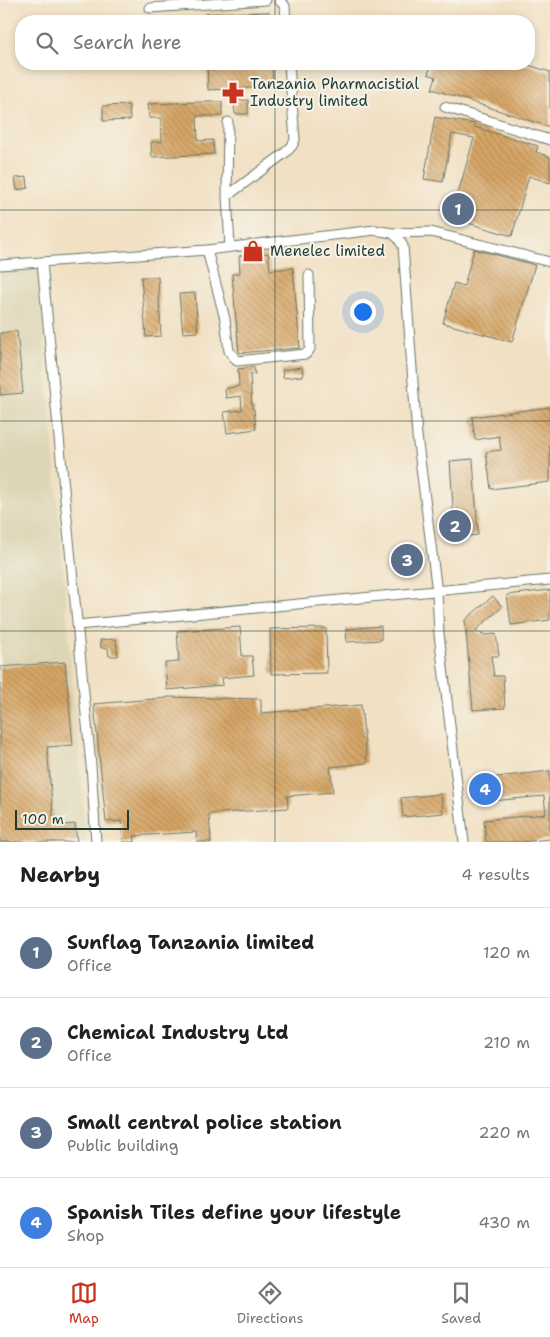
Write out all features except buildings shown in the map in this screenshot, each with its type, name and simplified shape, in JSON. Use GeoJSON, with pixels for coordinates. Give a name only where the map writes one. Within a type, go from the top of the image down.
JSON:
{"type":"FeatureCollection","features":[{"type":"Feature","properties":{"kind":"street"},"geometry":{"type":"LineString","coordinates":[[150,8],[266,0]]}},
{"type":"Feature","properties":{"kind":"street"},"geometry":{"type":"LineString","coordinates":[[279,0],[285,6],[286,15]]}},
{"type":"Feature","properties":{"kind":"street"},"geometry":{"type":"LineString","coordinates":[[227,196],[285,153],[295,140],[290,70]]}},
{"type":"Feature","properties":{"kind":"street"},"geometry":{"type":"LineString","coordinates":[[445,106],[550,140]]}},
{"type":"Feature","properties":{"kind":"street"},"geometry":{"type":"LineString","coordinates":[[228,122],[227,196],[230,247]]}},
{"type":"Feature","properties":{"kind":"street"},"geometry":{"type":"LineString","coordinates":[[0,265],[207,250],[375,230],[392,233],[431,232],[549,259]]}},
{"type":"Feature","properties":{"kind":"street"},"geometry":{"type":"LineString","coordinates":[[392,233],[403,246],[418,436],[464,842]]}},
{"type":"Feature","properties":{"kind":"street"},"geometry":{"type":"LineString","coordinates":[[207,250],[221,302],[229,351],[237,361],[306,354],[310,349],[309,275]]}},
{"type":"Feature","properties":{"kind":"street"},"geometry":{"type":"LineString","coordinates":[[42,262],[91,765],[96,842]]}},
{"type":"Feature","properties":{"kind":"street"},"geometry":{"type":"LineString","coordinates":[[77,625],[550,580]]}},
{"type":"Feature","properties":{"kind":"shaded area"},"geometry":{"type":"Polygon","coordinates":[[[38,267],[86,842],[0,842],[0,270],[38,267]]]}},
{"type":"Feature","properties":{"kind":"place","name":"Tanzania Pharmacistial Industry limited"},"geometry":{"type":"Point","coordinates":[233,93]}},
{"type":"Feature","properties":{"kind":"place","name":"Sunflag Tanzania limited"},"geometry":{"type":"Point","coordinates":[458,209]}},
{"type":"Feature","properties":{"kind":"place","name":"Menelec limited"},"geometry":{"type":"Point","coordinates":[253,251]}},
{"type":"Feature","properties":{"kind":"place","name":"Chemical Industry Ltd"},"geometry":{"type":"Point","coordinates":[455,526]}},
{"type":"Feature","properties":{"kind":"place","name":"Small central police station"},"geometry":{"type":"Point","coordinates":[407,560]}},
{"type":"Feature","properties":{"kind":"place","name":"Spanish Tiles define your lifestyle"},"geometry":{"type":"Point","coordinates":[485,789]}}]}
